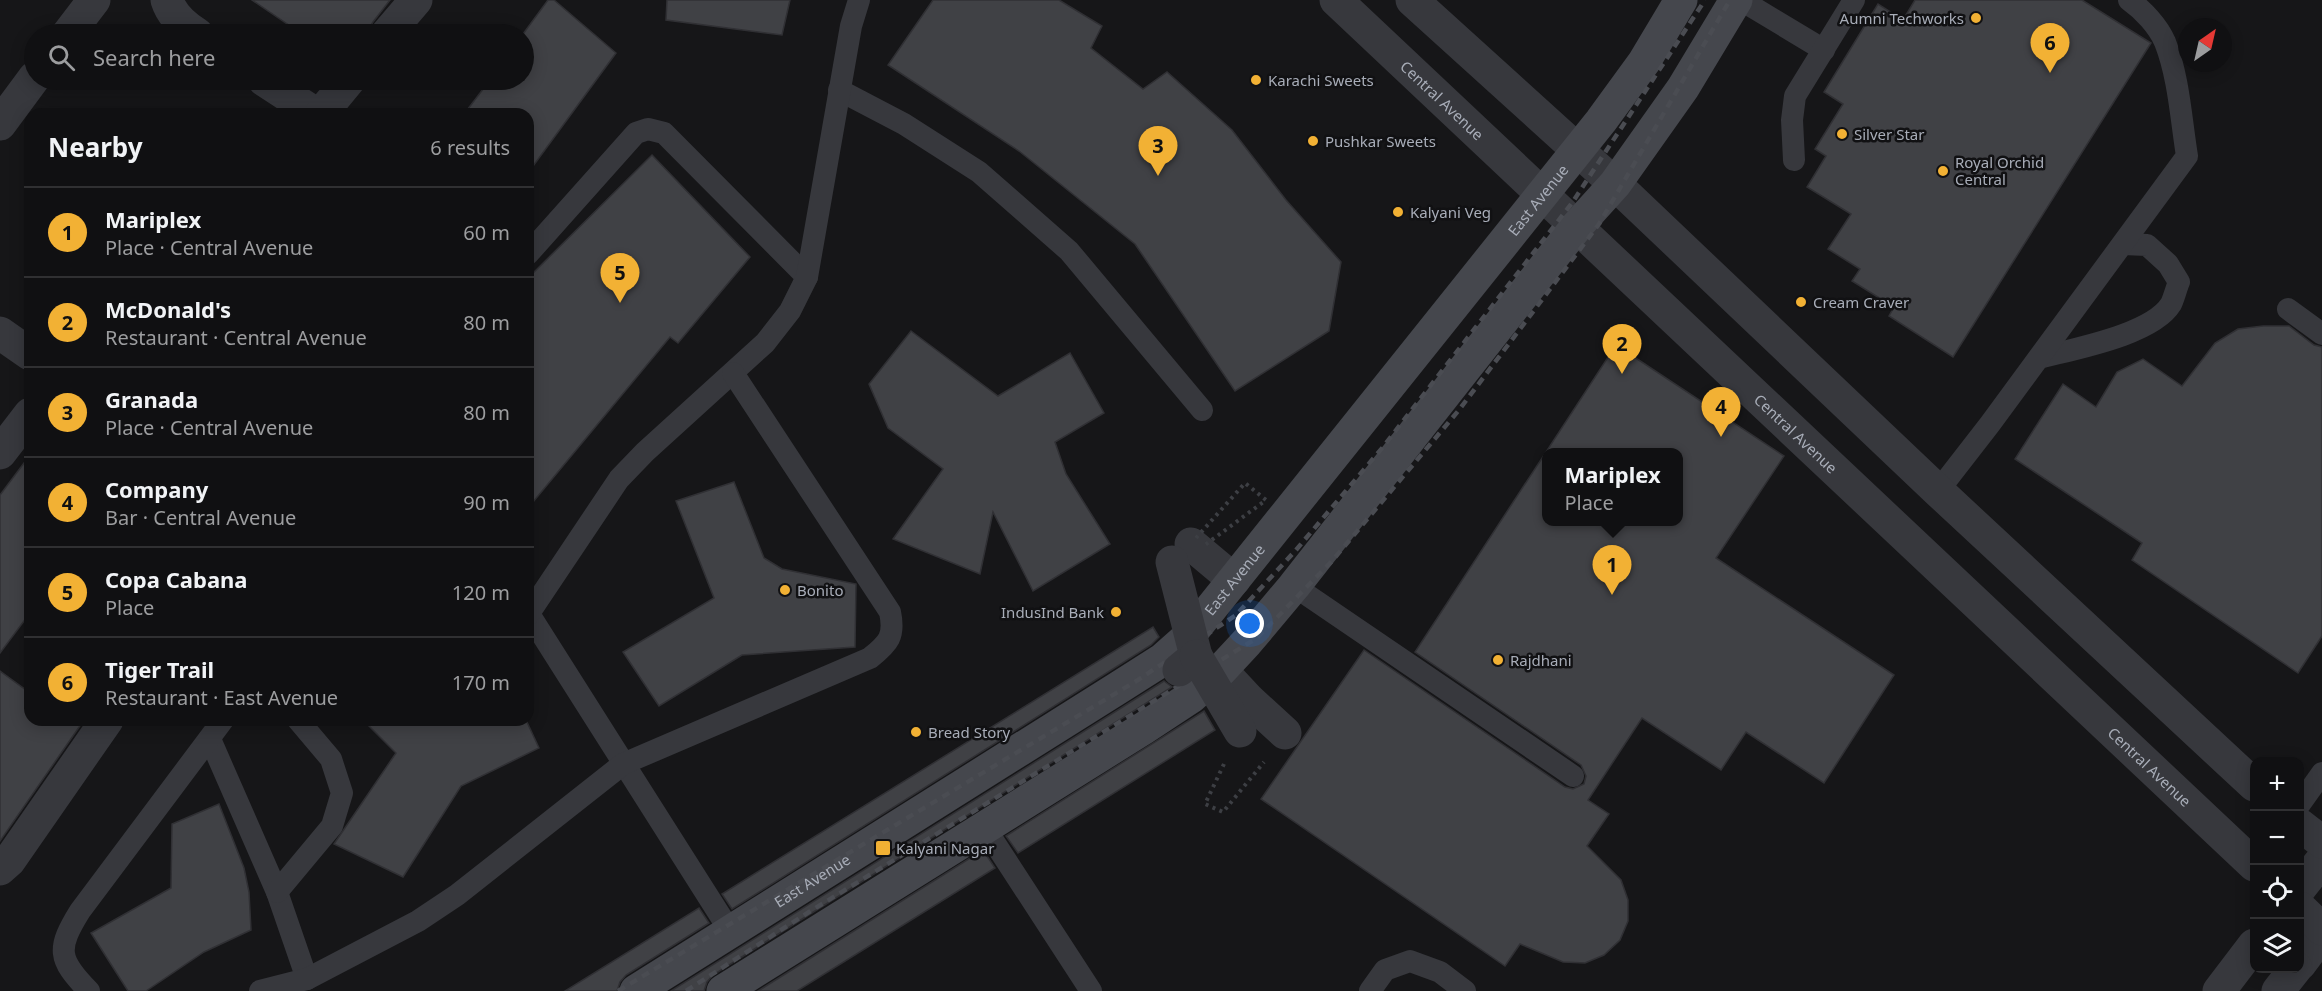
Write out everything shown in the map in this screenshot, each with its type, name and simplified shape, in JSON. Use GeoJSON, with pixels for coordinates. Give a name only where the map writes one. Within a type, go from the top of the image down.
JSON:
{"type":"FeatureCollection","features":[{"type":"Feature","properties":{"kind":"main road","name":"East Avenue"},"geometry":{"type":"LineString","coordinates":[[636,991],[1162,660],[1188,637],[1577,151],[1644,62],[1681,0]]}},
{"type":"Feature","properties":{"kind":"main road"},"geometry":{"type":"LineString","coordinates":[[723,991],[1191,697],[1199,665],[1294,586],[1577,226],[1615,184],[1683,88],[1736,0]]}},
{"type":"Feature","properties":{"kind":"street"},"geometry":{"type":"LineString","coordinates":[[76,24],[94,0]]}},
{"type":"Feature","properties":{"kind":"street"},"geometry":{"type":"LineString","coordinates":[[167,0],[169,7],[181,24]]}},
{"type":"Feature","properties":{"kind":"street"},"geometry":{"type":"LineString","coordinates":[[396,24],[416,0]]}},
{"type":"Feature","properties":{"kind":"street","name":"Central Avenue"},"geometry":{"type":"LineString","coordinates":[[1336,0],[2250,861]]}},
{"type":"Feature","properties":{"kind":"street"},"geometry":{"type":"LineString","coordinates":[[1414,1],[1615,184],[2250,781]]}},
{"type":"Feature","properties":{"kind":"street"},"geometry":{"type":"LineString","coordinates":[[0,124],[25,90]]}},
{"type":"Feature","properties":{"kind":"street"},"geometry":{"type":"LineString","coordinates":[[279,90],[307,108]]}},
{"type":"Feature","properties":{"kind":"street"},"geometry":{"type":"LineString","coordinates":[[326,108],[341,90]]}},
{"type":"Feature","properties":{"kind":"street"},"geometry":{"type":"LineString","coordinates":[[0,333],[24,350]]}},
{"type":"Feature","properties":{"kind":"street"},"geometry":{"type":"LineString","coordinates":[[2,447],[24,421]]}},
{"type":"Feature","properties":{"kind":"street"},"geometry":{"type":"LineString","coordinates":[[1174,555],[1234,580]]}},
{"type":"Feature","properties":{"kind":"street"},"geometry":{"type":"LineString","coordinates":[[1174,555],[1199,665],[1266,720]]}},
{"type":"Feature","properties":{"kind":"street"},"geometry":{"type":"LineString","coordinates":[[0,869],[9,861],[103,726]]}},
{"type":"Feature","properties":{"kind":"street"},"geometry":{"type":"LineString","coordinates":[[2304,828],[2322,842]]}},
{"type":"Feature","properties":{"kind":"street"},"geometry":{"type":"LineString","coordinates":[[2304,883],[2322,860]]}},
{"type":"Feature","properties":{"kind":"street"},"geometry":{"type":"LineString","coordinates":[[2304,912],[2322,929]]}},
{"type":"Feature","properties":{"kind":"street"},"geometry":{"type":"LineString","coordinates":[[2304,959],[2322,934]]}},
{"type":"Feature","properties":{"kind":"street"},"geometry":{"type":"LineString","coordinates":[[2219,991],[2250,950]]}},
{"type":"Feature","properties":{"kind":"street"},"geometry":{"type":"LineString","coordinates":[[2278,991],[2293,973]]}},
{"type":"Feature","properties":{"kind":"lane"},"geometry":{"type":"LineString","coordinates":[[534,606],[619,480],[645,452],[733,373],[771,335],[790,311],[807,277],[850,26],[859,0]]}},
{"type":"Feature","properties":{"kind":"lane"},"geometry":{"type":"LineString","coordinates":[[1741,0],[1824,50]]}},
{"type":"Feature","properties":{"kind":"lane"},"geometry":{"type":"LineString","coordinates":[[1794,160],[1792,120],[1795,96],[1854,0]]}},
{"type":"Feature","properties":{"kind":"lane"},"geometry":{"type":"LineString","coordinates":[[1938,490],[2039,358],[2187,156],[2176,89],[2164,41],[2142,9],[2129,0]]}},
{"type":"Feature","properties":{"kind":"lane"},"geometry":{"type":"LineString","coordinates":[[839,90],[904,124],[979,172],[1069,251],[1202,410]]}},
{"type":"Feature","properties":{"kind":"lane"},"geometry":{"type":"LineString","coordinates":[[534,247],[636,133],[648,129],[664,134],[807,277]]}},
{"type":"Feature","properties":{"kind":"lane"},"geometry":{"type":"LineString","coordinates":[[2039,358],[2106,341],[2151,324],[2170,305],[2179,282],[2168,264],[2147,245],[2123,244]]}},
{"type":"Feature","properties":{"kind":"lane"},"geometry":{"type":"LineString","coordinates":[[2288,309],[2322,334]]}},
{"type":"Feature","properties":{"kind":"lane"},"geometry":{"type":"LineString","coordinates":[[260,991],[307,979],[428,915],[457,895],[623,764],[870,658],[887,645],[893,627],[890,612],[733,373]]}},
{"type":"Feature","properties":{"kind":"lane"},"geometry":{"type":"LineString","coordinates":[[1294,586],[1573,776]]}},
{"type":"Feature","properties":{"kind":"lane"},"geometry":{"type":"LineString","coordinates":[[534,624],[730,932]]}},
{"type":"Feature","properties":{"kind":"lane"},"geometry":{"type":"LineString","coordinates":[[89,991],[74,976],[62,951],[65,935],[80,911],[219,726]]}},
{"type":"Feature","properties":{"kind":"lane"},"geometry":{"type":"LineString","coordinates":[[277,891],[332,826],[342,793],[331,759],[303,726]]}},
{"type":"Feature","properties":{"kind":"lane"},"geometry":{"type":"LineString","coordinates":[[210,739],[277,891],[307,979]]}},
{"type":"Feature","properties":{"kind":"lane"},"geometry":{"type":"LineString","coordinates":[[2304,798],[2322,773]]}},
{"type":"Feature","properties":{"kind":"lane"},"geometry":{"type":"LineString","coordinates":[[985,828],[1091,991]]}},
{"type":"Feature","properties":{"kind":"lane"},"geometry":{"type":"LineString","coordinates":[[1370,991],[1385,970],[1410,961],[1440,972],[1465,991]]}},
{"type":"Feature","properties":{"kind":"path"},"geometry":{"type":"LineString","coordinates":[[1245,483],[1266,500],[1208,543],[1174,555],[1245,483]]}},
{"type":"Feature","properties":{"kind":"path"},"geometry":{"type":"LineString","coordinates":[[1266,720],[1273,752],[1223,812],[1205,804],[1266,720]]}},
{"type":"Feature","properties":{"kind":"building"},"geometry":{"type":"Polygon","coordinates":[[[252,0],[390,0],[372,24],[287,24],[252,0]]]}},
{"type":"Feature","properties":{"kind":"building"},"geometry":{"type":"Polygon","coordinates":[[[548,0],[554,0],[616,53],[534,165],[534,108],[469,108],[482,90],[534,90],[534,24],[530,24],[548,0]]]}},
{"type":"Feature","properties":{"kind":"building"},"geometry":{"type":"Polygon","coordinates":[[[667,0],[790,0],[782,35],[666,20],[667,0]]]}},
{"type":"Feature","properties":{"kind":"building"},"geometry":{"type":"Polygon","coordinates":[[[933,0],[1059,0],[1102,26],[1091,48],[1143,89],[1167,72],[1232,130],[1286,200],[1341,262],[1329,331],[1235,391],[1135,244],[1019,151],[888,65],[933,0]]]}},
{"type":"Feature","properties":{"kind":"building","name":"Royal Orchid Central"},"geometry":{"type":"Polygon","coordinates":[[[1915,0],[2082,0],[2151,43],[1953,357],[1889,316],[1894,307],[1852,281],[1860,269],[1828,249],[1851,214],[1807,187],[1826,156],[1815,149],[1843,104],[1824,92],[1878,4],[1903,20],[1915,0]]]}},
{"type":"Feature","properties":{"kind":"building"},"geometry":{"type":"Polygon","coordinates":[[[652,155],[750,257],[678,343],[670,337],[534,501],[534,272],[652,155]]]}},
{"type":"Feature","properties":{"kind":"building"},"geometry":{"type":"Polygon","coordinates":[[[2289,326],[2314,345],[2322,347],[2322,636],[2298,673],[2132,560],[2142,543],[2015,459],[2063,384],[2096,407],[2117,372],[2143,359],[2182,386],[2215,343],[2238,329],[2289,326]]]}},
{"type":"Feature","properties":{"kind":"building"},"geometry":{"type":"Polygon","coordinates":[[[911,331],[998,396],[1070,353],[1104,413],[1055,442],[1066,474],[1110,544],[1033,591],[993,512],[980,574],[893,539],[943,469],[888,428],[869,384],[911,331]]]}},
{"type":"Feature","properties":{"kind":"building"},"geometry":{"type":"Polygon","coordinates":[[[1616,345],[1784,456],[1716,558],[1894,675],[1824,783],[1746,732],[1721,770],[1642,718],[1588,800],[1609,814],[1587,846],[1621,880],[1628,900],[1628,921],[1620,940],[1604,955],[1585,963],[1563,962],[1520,944],[1505,966],[1261,799],[1364,650],[1565,787],[1573,789],[1584,784],[1586,776],[1581,765],[1415,652],[1542,458],[1542,526],[1683,526],[1683,448],[1549,448],[1616,345]]]}},
{"type":"Feature","properties":{"kind":"building"},"geometry":{"type":"Polygon","coordinates":[[[24,463],[24,621],[0,653],[0,495],[24,463]]]}},
{"type":"Feature","properties":{"kind":"building","name":"Bonito"},"geometry":{"type":"Polygon","coordinates":[[[734,482],[764,558],[782,569],[856,584],[855,647],[742,655],[659,706],[623,652],[714,598],[676,501],[734,482]]]}},
{"type":"Feature","properties":{"kind":"building"},"geometry":{"type":"Polygon","coordinates":[[[1153,627],[1159,637],[1151,645],[732,909],[722,894],[1153,627]]]}},
{"type":"Feature","properties":{"kind":"building"},"geometry":{"type":"Polygon","coordinates":[[[0,671],[24,689],[24,726],[80,726],[0,841],[0,671]]]}},
{"type":"Feature","properties":{"kind":"building"},"geometry":{"type":"Polygon","coordinates":[[[1164,681],[1172,687],[713,975],[704,991],[671,991],[1164,681]]]}},
{"type":"Feature","properties":{"kind":"building"},"geometry":{"type":"Polygon","coordinates":[[[1204,711],[1215,730],[1018,853],[1006,836],[1204,711]]]}},
{"type":"Feature","properties":{"kind":"building"},"geometry":{"type":"Polygon","coordinates":[[[369,726],[529,726],[539,748],[461,786],[403,877],[334,844],[396,753],[369,726]]]}},
{"type":"Feature","properties":{"kind":"building"},"geometry":{"type":"Polygon","coordinates":[[[219,804],[244,868],[249,892],[251,930],[204,952],[146,991],[128,991],[91,933],[171,888],[172,824],[219,804]]]}},
{"type":"Feature","properties":{"kind":"building"},"geometry":{"type":"Polygon","coordinates":[[[983,850],[995,868],[797,991],[758,991],[983,850]]]}},
{"type":"Feature","properties":{"kind":"building"},"geometry":{"type":"Polygon","coordinates":[[[699,908],[709,923],[626,975],[617,991],[565,991],[699,908]]]}},
{"type":"Feature","properties":{"kind":"railway"},"geometry":{"type":"LineString","coordinates":[[618,991],[1138,680],[1236,615],[1296,550],[1383,447],[1572,203],[1705,0]]}},
{"type":"Feature","properties":{"kind":"railway"},"geometry":{"type":"LineString","coordinates":[[686,991],[809,912],[1257,638],[1332,561],[1459,410],[1599,224],[1730,0]]}},
{"type":"Feature","properties":{"kind":"place","name":"Aumni Techworks"},"geometry":{"type":"Point","coordinates":[1976,18]}},
{"type":"Feature","properties":{"kind":"place","name":"Tiger Trail"},"geometry":{"type":"Point","coordinates":[2050,73]}},
{"type":"Feature","properties":{"kind":"place","name":"Karachi Sweets"},"geometry":{"type":"Point","coordinates":[1256,80]}},
{"type":"Feature","properties":{"kind":"place","name":"Silver Star"},"geometry":{"type":"Point","coordinates":[1842,134]}},
{"type":"Feature","properties":{"kind":"place","name":"Pushkar Sweets"},"geometry":{"type":"Point","coordinates":[1313,141]}},
{"type":"Feature","properties":{"kind":"place","name":"Royal Orchid Central"},"geometry":{"type":"Point","coordinates":[1943,171]}},
{"type":"Feature","properties":{"kind":"place","name":"Granada"},"geometry":{"type":"Point","coordinates":[1158,176]}},
{"type":"Feature","properties":{"kind":"place","name":"Kalyani Veg"},"geometry":{"type":"Point","coordinates":[1398,212]}},
{"type":"Feature","properties":{"kind":"place","name":"Cream Craver"},"geometry":{"type":"Point","coordinates":[1801,302]}},
{"type":"Feature","properties":{"kind":"place","name":"Copa Cabana"},"geometry":{"type":"Point","coordinates":[620,303]}},
{"type":"Feature","properties":{"kind":"place","name":"McDonald's"},"geometry":{"type":"Point","coordinates":[1622,374]}},
{"type":"Feature","properties":{"kind":"place","name":"Company"},"geometry":{"type":"Point","coordinates":[1721,437]}},
{"type":"Feature","properties":{"kind":"place","name":"Bonito"},"geometry":{"type":"Point","coordinates":[785,590]}},
{"type":"Feature","properties":{"kind":"place","name":"Mariplex"},"geometry":{"type":"Point","coordinates":[1612,595]}},
{"type":"Feature","properties":{"kind":"place","name":"IndusInd Bank"},"geometry":{"type":"Point","coordinates":[1116,612]}},
{"type":"Feature","properties":{"kind":"place","name":"Rajdhani"},"geometry":{"type":"Point","coordinates":[1498,660]}},
{"type":"Feature","properties":{"kind":"place","name":"Bread Story"},"geometry":{"type":"Point","coordinates":[916,732]}},
{"type":"Feature","properties":{"kind":"place","name":"Kalyani Nagar"},"geometry":{"type":"Point","coordinates":[883,848]}}]}
